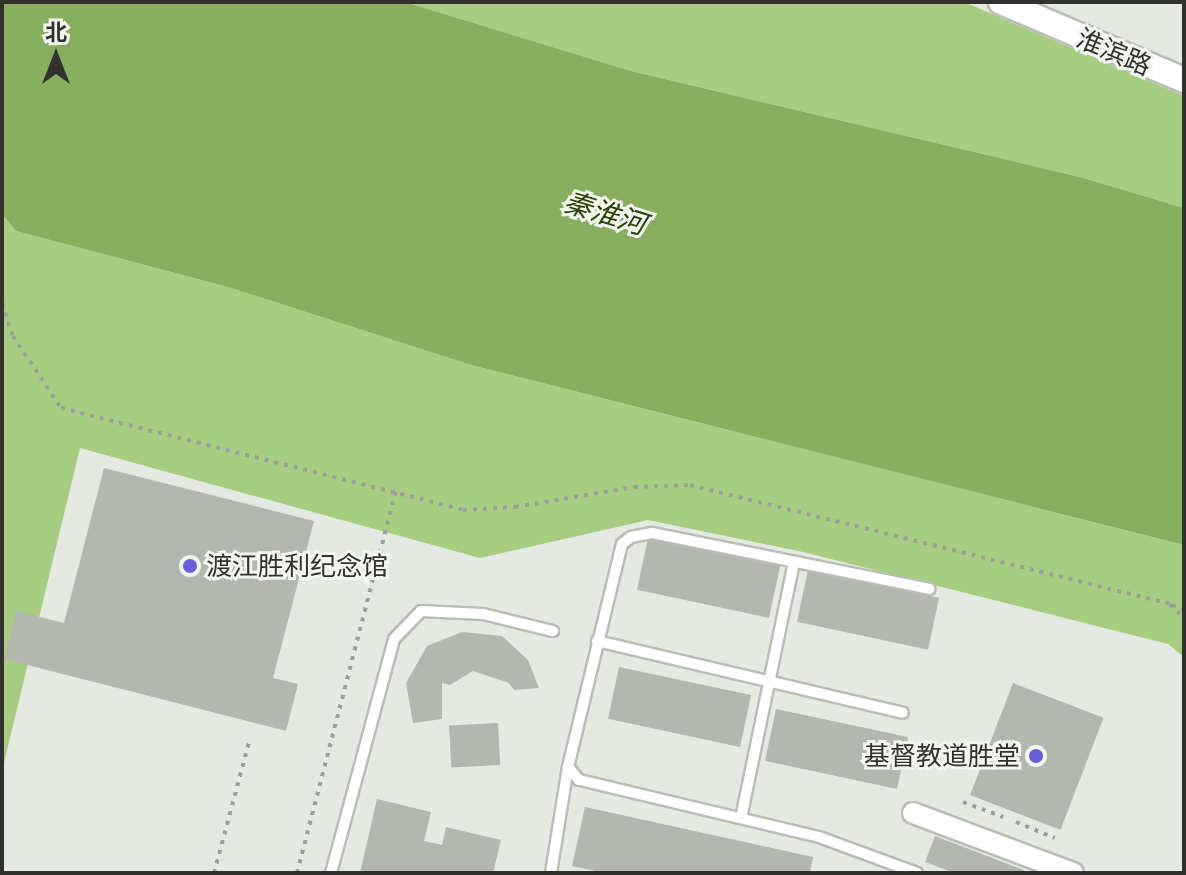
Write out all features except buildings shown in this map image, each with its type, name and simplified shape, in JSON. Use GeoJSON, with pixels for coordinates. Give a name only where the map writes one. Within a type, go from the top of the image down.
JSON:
{"type":"FeatureCollection","features":[{"type":"Feature","properties":{"kind":"street","name":"淮滨路"},"geometry":{"type":"LineString","coordinates":[[1001,2],[1184,80]]}},
{"type":"Feature","properties":{"kind":"street"},"geometry":{"type":"LineString","coordinates":[[913,813],[1073,873]]}},
{"type":"Feature","properties":{"kind":"lane"},"geometry":{"type":"LineString","coordinates":[[551,873],[568,767],[597,641],[622,544],[631,537],[652,533],[929,589]]}},
{"type":"Feature","properties":{"kind":"lane"},"geometry":{"type":"LineString","coordinates":[[741,818],[794,562]]}},
{"type":"Feature","properties":{"kind":"lane"},"geometry":{"type":"LineString","coordinates":[[331,873],[394,639],[421,611],[483,614],[553,631]]}},
{"type":"Feature","properties":{"kind":"lane"},"geometry":{"type":"LineString","coordinates":[[597,641],[903,713]]}},
{"type":"Feature","properties":{"kind":"lane"},"geometry":{"type":"LineString","coordinates":[[568,767],[579,780],[819,837],[917,873]]}},
{"type":"Feature","properties":{"kind":"path"},"geometry":{"type":"LineString","coordinates":[[2,303],[13,336],[61,408],[396,490],[463,510],[634,487],[690,485],[1184,610]]}},
{"type":"Feature","properties":{"kind":"path"},"geometry":{"type":"LineString","coordinates":[[297,873],[396,490]]}},
{"type":"Feature","properties":{"kind":"path"},"geometry":{"type":"LineString","coordinates":[[1170,604],[1184,618]]}},
{"type":"Feature","properties":{"kind":"path"},"geometry":{"type":"LineString","coordinates":[[214,873],[250,739]]}},
{"type":"Feature","properties":{"kind":"path"},"geometry":{"type":"LineString","coordinates":[[963,802],[1003,817]]}},
{"type":"Feature","properties":{"kind":"path"},"geometry":{"type":"LineString","coordinates":[[1016,822],[1055,838]]}},
{"type":"Feature","properties":{"kind":"shaded area"},"geometry":{"type":"Polygon","coordinates":[[[405,2],[964,2],[1184,96],[1184,208],[1080,177],[631,71],[405,2]]]}},
{"type":"Feature","properties":{"kind":"shaded area"},"geometry":{"type":"Polygon","coordinates":[[[2,214],[16,231],[228,287],[471,365],[1184,545],[1184,657],[1168,644],[803,552],[648,520],[480,558],[80,448],[2,771],[2,214]]]}},
{"type":"Feature","properties":{"kind":"water","name":"秦淮河"},"geometry":{"type":"Polygon","coordinates":[[[2,2],[405,2],[631,71],[1080,177],[1184,208],[1184,545],[471,365],[228,287],[16,231],[2,214],[2,2]]]}},
{"type":"Feature","properties":{"kind":"place","name":"渡江胜利纪念馆"},"geometry":{"type":"Point","coordinates":[190,566]}},
{"type":"Feature","properties":{"kind":"place","name":"基督教道胜堂"},"geometry":{"type":"Point","coordinates":[1036,756]}}]}
